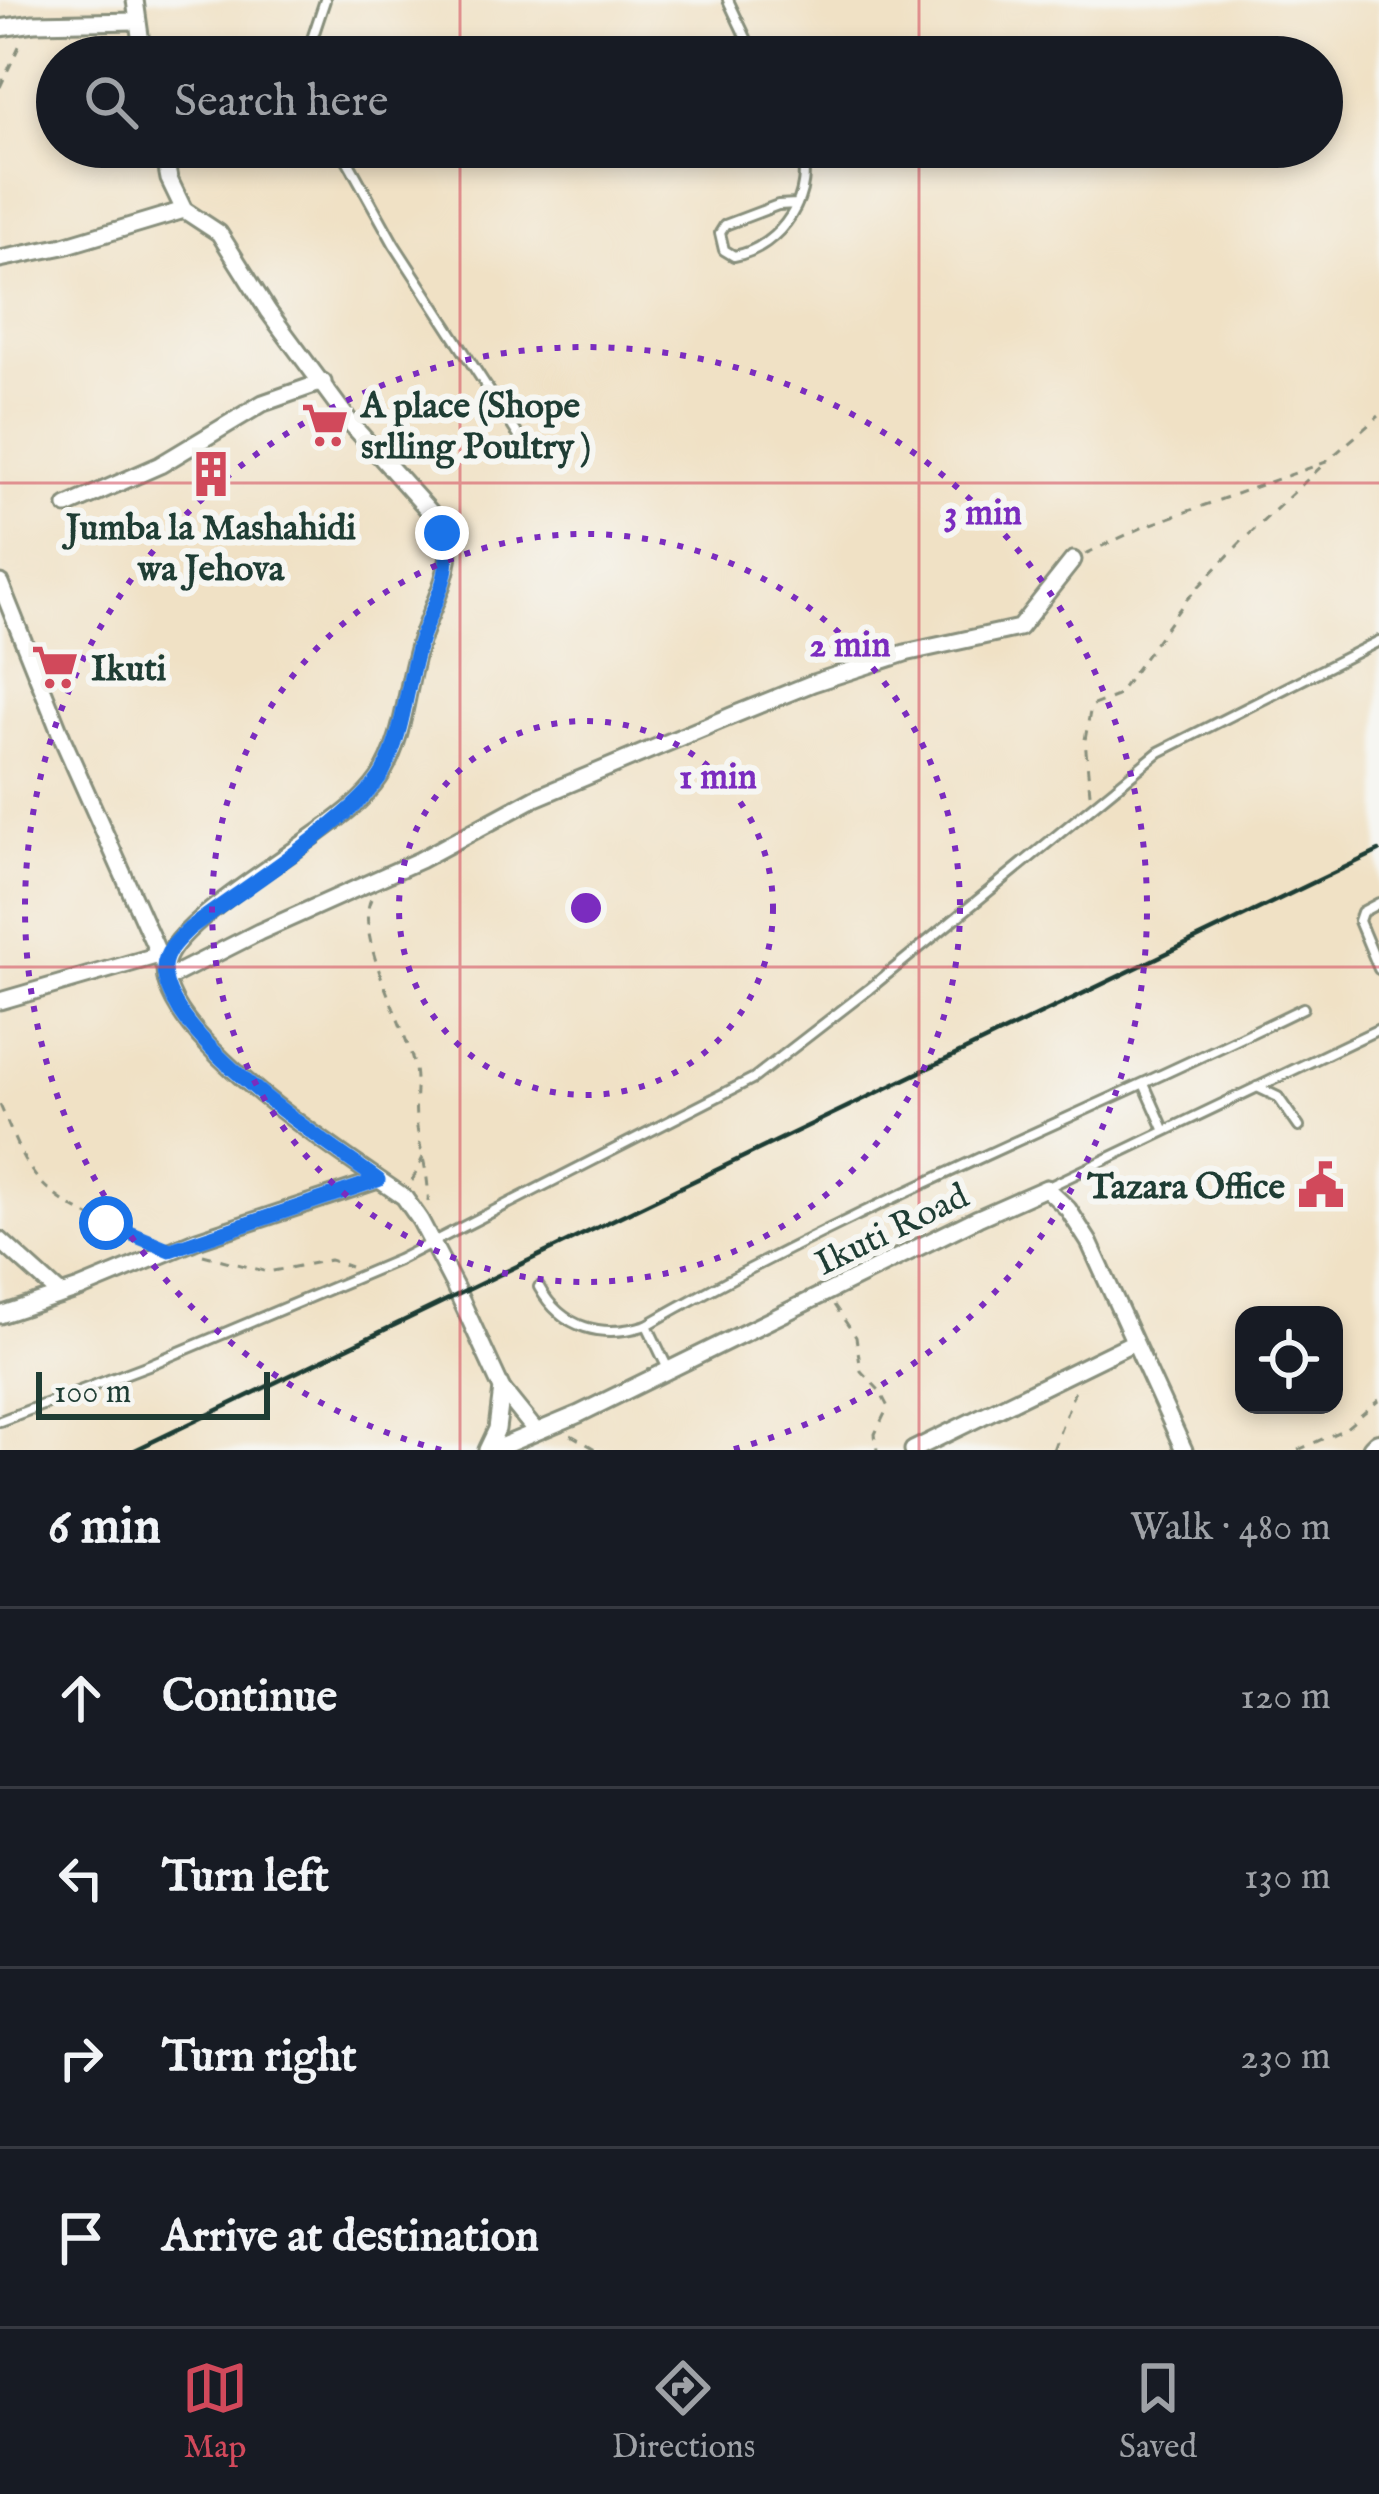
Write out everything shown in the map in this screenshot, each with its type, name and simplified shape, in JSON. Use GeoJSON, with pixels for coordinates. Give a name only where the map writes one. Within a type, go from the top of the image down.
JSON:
{"type":"FeatureCollection","features":[{"type":"Feature","properties":{"kind":"street"},"geometry":{"type":"LineString","coordinates":[[134,0],[140,36]]}},
{"type":"Feature","properties":{"kind":"street"},"geometry":{"type":"LineString","coordinates":[[0,28],[34,22],[137,21]]}},
{"type":"Feature","properties":{"kind":"street"},"geometry":{"type":"LineString","coordinates":[[163,967],[172,946],[189,929],[355,803],[382,774],[420,641],[448,564],[447,544],[432,514],[353,426],[277,323],[219,233],[184,210],[168,168]]}},
{"type":"Feature","properties":{"kind":"street"},"geometry":{"type":"LineString","coordinates":[[0,260],[184,210]]}},
{"type":"Feature","properties":{"kind":"street"},"geometry":{"type":"LineString","coordinates":[[67,506],[160,465],[263,403],[322,382]]}},
{"type":"Feature","properties":{"kind":"street"},"geometry":{"type":"LineString","coordinates":[[0,1001],[163,967],[420,860],[535,798],[813,683],[905,652],[1019,628],[1073,560]]}},
{"type":"Feature","properties":{"kind":"street"},"geometry":{"type":"LineString","coordinates":[[0,583],[63,740],[187,1018],[243,1078],[404,1197],[433,1243],[502,1389],[535,1430]]}},
{"type":"Feature","properties":{"kind":"street"},"geometry":{"type":"LineString","coordinates":[[0,1315],[178,1247],[378,1180]]}},
{"type":"Feature","properties":{"kind":"street"},"geometry":{"type":"LineString","coordinates":[[1046,1188],[1069,1209],[1089,1242],[1184,1450]]}},
{"type":"Feature","properties":{"kind":"street","name":"Ikuti Road"},"geometry":{"type":"LineString","coordinates":[[490,1450],[555,1424],[1046,1188]]}},
{"type":"Feature","properties":{"kind":"street"},"geometry":{"type":"LineString","coordinates":[[0,1240],[61,1295]]}},
{"type":"Feature","properties":{"kind":"street"},"geometry":{"type":"LineString","coordinates":[[914,1450],[1134,1342]]}},
{"type":"Feature","properties":{"kind":"street"},"geometry":{"type":"LineString","coordinates":[[490,1450],[502,1389]]}},
{"type":"Feature","properties":{"kind":"lane"},"geometry":{"type":"LineString","coordinates":[[313,36],[325,0]]}},
{"type":"Feature","properties":{"kind":"lane"},"geometry":{"type":"LineString","coordinates":[[728,0],[745,36]]}},
{"type":"Feature","properties":{"kind":"lane"},"geometry":{"type":"LineString","coordinates":[[352,168],[404,260],[529,452]]}},
{"type":"Feature","properties":{"kind":"lane"},"geometry":{"type":"LineString","coordinates":[[797,204],[778,205],[725,225],[720,233],[724,250],[742,255],[778,230],[797,204],[807,177],[804,168]]}},
{"type":"Feature","properties":{"kind":"lane"},"geometry":{"type":"LineString","coordinates":[[0,1421],[151,1364],[433,1243],[754,1078],[1159,752],[1379,641]]}},
{"type":"Feature","properties":{"kind":"lane"},"geometry":{"type":"LineString","coordinates":[[1379,904],[1362,912],[1359,921],[1379,969]]}},
{"type":"Feature","properties":{"kind":"lane"},"geometry":{"type":"LineString","coordinates":[[539,1287],[554,1312],[570,1321],[610,1332],[647,1325],[929,1180],[1145,1086],[1304,1007]]}},
{"type":"Feature","properties":{"kind":"lane"},"geometry":{"type":"LineString","coordinates":[[1046,1188],[1379,1029]]}},
{"type":"Feature","properties":{"kind":"lane"},"geometry":{"type":"LineString","coordinates":[[1145,1086],[1164,1130]]}},
{"type":"Feature","properties":{"kind":"lane"},"geometry":{"type":"LineString","coordinates":[[1256,1087],[1278,1096],[1299,1127]]}},
{"type":"Feature","properties":{"kind":"lane"},"geometry":{"type":"LineString","coordinates":[[647,1325],[669,1370]]}},
{"type":"Feature","properties":{"kind":"path"},"geometry":{"type":"LineString","coordinates":[[0,87],[34,22]]}},
{"type":"Feature","properties":{"kind":"path"},"geometry":{"type":"LineString","coordinates":[[1085,812],[1090,788],[1085,740],[1091,706],[1117,696],[1186,600],[1326,462],[1378,420]]}},
{"type":"Feature","properties":{"kind":"path"},"geometry":{"type":"LineString","coordinates":[[1073,560],[1146,526],[1326,462]]}},
{"type":"Feature","properties":{"kind":"path"},"geometry":{"type":"LineString","coordinates":[[386,874],[368,904],[365,921],[414,1063],[416,1116],[429,1199],[421,1220]]}},
{"type":"Feature","properties":{"kind":"path"},"geometry":{"type":"LineString","coordinates":[[0,1105],[29,1168],[74,1208],[252,1270],[279,1271],[330,1260],[362,1273]]}},
{"type":"Feature","properties":{"kind":"path"},"geometry":{"type":"LineString","coordinates":[[404,1197],[424,1155]]}},
{"type":"Feature","properties":{"kind":"path"},"geometry":{"type":"LineString","coordinates":[[825,1294],[856,1337],[861,1371],[887,1402],[888,1413],[875,1433],[877,1450]]}},
{"type":"Feature","properties":{"kind":"path"},"geometry":{"type":"LineString","coordinates":[[1053,1450],[1090,1363]]}},
{"type":"Feature","properties":{"kind":"path"},"geometry":{"type":"LineString","coordinates":[[1298,1450],[1345,1429],[1379,1400]]}},
{"type":"Feature","properties":{"kind":"path"},"geometry":{"type":"LineString","coordinates":[[555,1424],[597,1450]]}},
{"type":"Feature","properties":{"kind":"railway"},"geometry":{"type":"LineString","coordinates":[[135,1450],[1379,851]]}},
{"type":"Feature","properties":{"kind":"place","name":"A place (Shope srlling Poultry )"},"geometry":{"type":"Point","coordinates":[325,425]}},
{"type":"Feature","properties":{"kind":"place","name":"Jumba la Mashahidi wa Jehova"},"geometry":{"type":"Point","coordinates":[211,474]}},
{"type":"Feature","properties":{"kind":"place","name":"Ikuti"},"geometry":{"type":"Point","coordinates":[55,667]}},
{"type":"Feature","properties":{"kind":"place","name":"Tazara Office"},"geometry":{"type":"Point","coordinates":[1321,1185]}},
{"type":"Feature","properties":{"kind":"route"},"geometry":{"type":"LineString","coordinates":[[106,1223],[170,1250],[378,1180],[212,1050],[170,992],[164,966],[172,946],[189,929],[355,803],[382,774],[420,641],[448,564],[442,533]]}}]}
